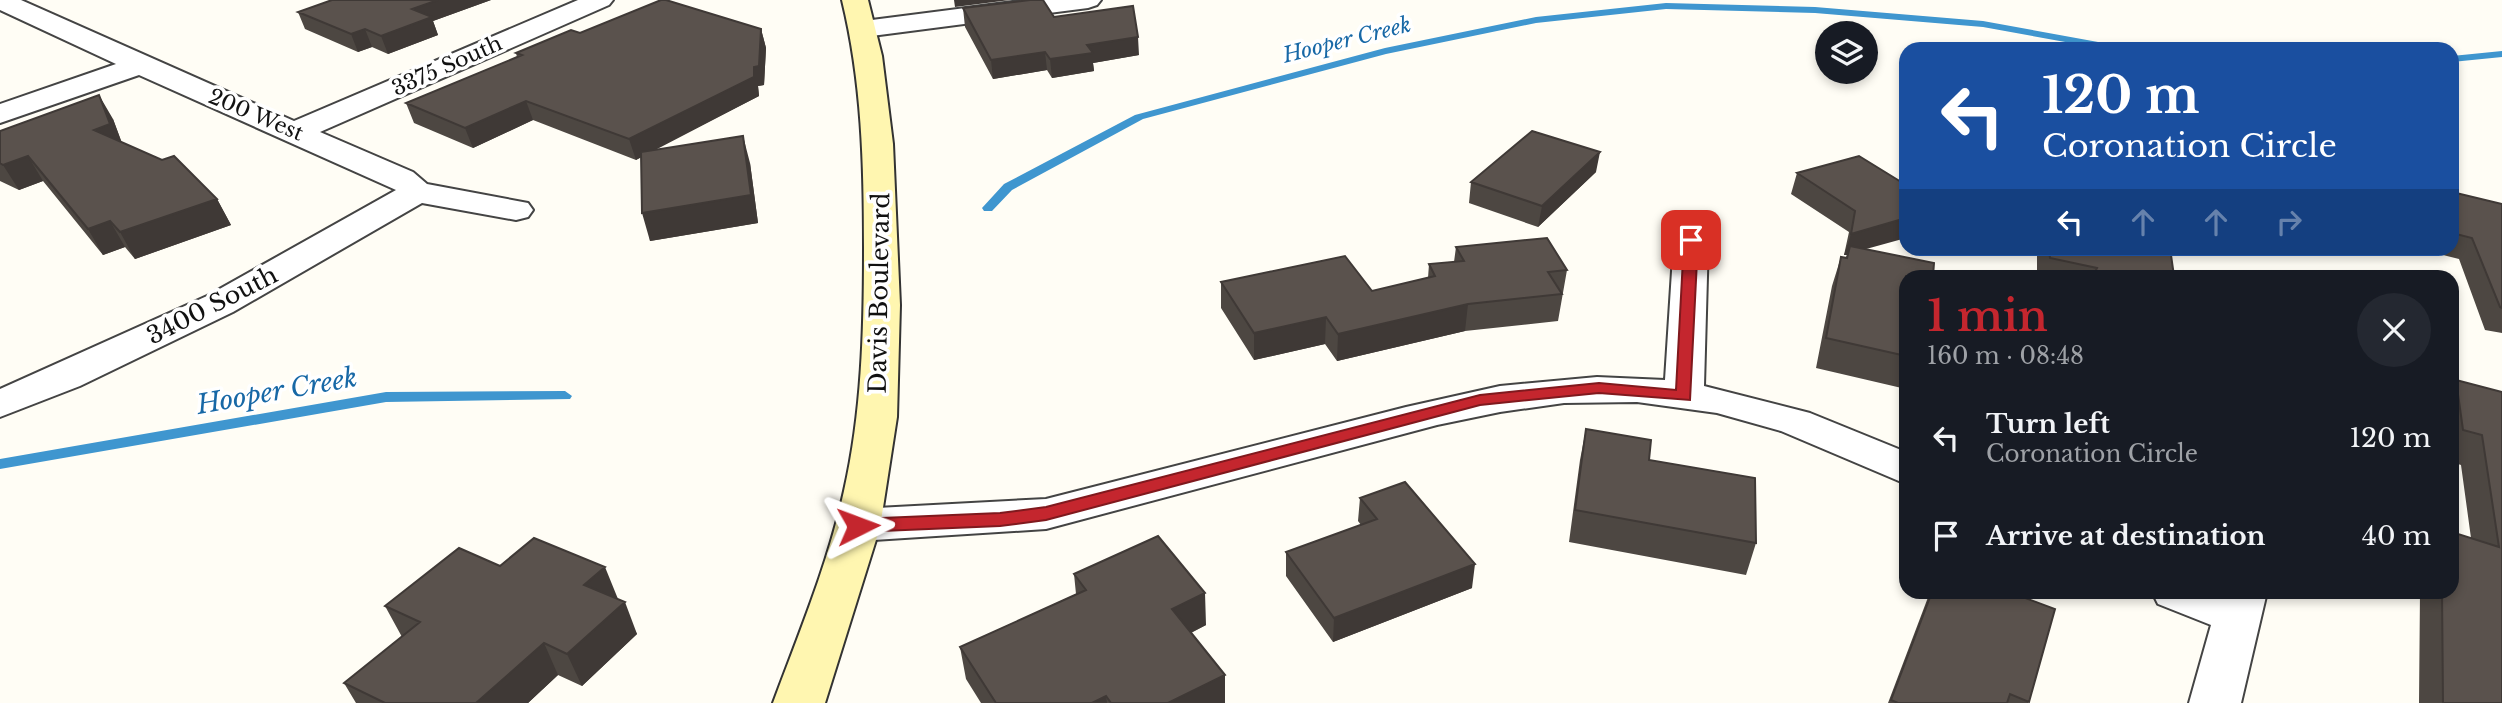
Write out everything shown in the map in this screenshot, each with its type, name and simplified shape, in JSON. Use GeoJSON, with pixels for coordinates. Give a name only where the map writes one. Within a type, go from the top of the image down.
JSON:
{"type":"FeatureCollection","features":[{"type":"Feature","properties":{"kind":"street"},"geometry":{"type":"LineString","coordinates":[[12,6],[63,0]]}},
{"type":"Feature","properties":{"kind":"street","name":"3375 South"},"geometry":{"type":"LineString","coordinates":[[294,132],[600,0]]}},
{"type":"Feature","properties":{"kind":"street"},"geometry":{"type":"LineString","coordinates":[[859,15],[1088,0]]}},
{"type":"Feature","properties":{"kind":"street","name":"200 West"},"geometry":{"type":"LineString","coordinates":[[12,6],[140,65],[402,178],[417,192],[516,210]]}},
{"type":"Feature","properties":{"kind":"street","name":"Davis Boulevard"},"geometry":{"type":"LineString","coordinates":[[799,703],[858,526],[880,389],[883,325],[879,169],[859,15]]}},
{"type":"Feature","properties":{"kind":"street"},"geometry":{"type":"LineString","coordinates":[[0,114],[140,65]]}},
{"type":"Feature","properties":{"kind":"street","name":"3400 South"},"geometry":{"type":"LineString","coordinates":[[0,404],[66,377],[220,304],[417,192]]}},
{"type":"Feature","properties":{"kind":"street"},"geometry":{"type":"LineString","coordinates":[[1684,396],[1691,240]]}},
{"type":"Feature","properties":{"kind":"street"},"geometry":{"type":"LineString","coordinates":[[858,526],[1046,514],[1480,400],[1599,388],[1684,396],[1789,420],[1835,436],[1899,467]]}},
{"type":"Feature","properties":{"kind":"street"},"geometry":{"type":"LineString","coordinates":[[2214,599],[2241,604],[2215,703]]}},
{"type":"Feature","properties":{"kind":"building"},"geometry":{"type":"Polygon","coordinates":[[[332,0],[438,0],[412,9],[432,17],[381,36],[365,29],[351,34],[298,12],[332,0]]]}},
{"type":"Feature","properties":{"kind":"building"},"geometry":{"type":"Polygon","coordinates":[[[661,0],[761,29],[759,66],[754,67],[754,77],[629,139],[526,101],[465,128],[406,103],[522,55],[516,53],[571,30],[580,33],[661,0]]]}},
{"type":"Feature","properties":{"kind":"building"},"geometry":{"type":"Polygon","coordinates":[[[1043,0],[1054,17],[1133,6],[1138,37],[1087,45],[1093,53],[1050,59],[1045,52],[991,60],[963,8],[1043,0]]]}},
{"type":"Feature","properties":{"kind":"building"},"geometry":{"type":"Polygon","coordinates":[[[99,95],[110,124],[94,130],[162,160],[174,156],[217,199],[120,232],[110,221],[88,229],[28,156],[3,165],[0,163],[0,131],[99,95]]]}},
{"type":"Feature","properties":{"kind":"building"},"geometry":{"type":"Polygon","coordinates":[[[1532,131],[1600,152],[1542,206],[1471,182],[1532,131]]]}},
{"type":"Feature","properties":{"kind":"building"},"geometry":{"type":"Polygon","coordinates":[[[743,136],[751,195],[642,213],[641,152],[743,136]]]}},
{"type":"Feature","properties":{"kind":"building"},"geometry":{"type":"Polygon","coordinates":[[[1859,156],[1899,181],[1899,220],[1851,234],[1855,211],[1797,173],[1859,156]]]}},
{"type":"Feature","properties":{"kind":"building"},"geometry":{"type":"Polygon","coordinates":[[[2459,194],[2502,204],[2502,308],[2500,307],[2472,238],[2459,235],[2459,194]]]}},
{"type":"Feature","properties":{"kind":"building"},"geometry":{"type":"Polygon","coordinates":[[[1547,238],[1567,270],[1548,272],[1562,294],[1468,304],[1338,334],[1326,317],[1254,333],[1221,282],[1345,256],[1372,291],[1435,276],[1429,264],[1464,261],[1456,247],[1547,238]]]}},
{"type":"Feature","properties":{"kind":"building"},"geometry":{"type":"Polygon","coordinates":[[[1850,246],[1934,263],[1933,270],[1899,270],[1899,354],[1826,338],[1841,257],[1847,258],[1850,246]]]}},
{"type":"Feature","properties":{"kind":"building"},"geometry":{"type":"Polygon","coordinates":[[[2171,256],[2173,270],[2096,270],[2097,268],[2050,258],[2171,256]]]}},
{"type":"Feature","properties":{"kind":"building"},"geometry":{"type":"Polygon","coordinates":[[[2459,381],[2502,392],[2502,703],[2443,703],[2442,599],[2459,599],[2459,534],[2499,547],[2482,435],[2463,430],[2459,381]]]}},
{"type":"Feature","properties":{"kind":"building"},"geometry":{"type":"Polygon","coordinates":[[[1586,429],[1651,440],[1649,460],[1755,478],[1756,543],[1575,510],[1586,429]]]}},
{"type":"Feature","properties":{"kind":"building"},"geometry":{"type":"Polygon","coordinates":[[[1405,482],[1475,564],[1334,618],[1286,552],[1377,519],[1360,498],[1405,482]]]}},
{"type":"Feature","properties":{"kind":"building"},"geometry":{"type":"Polygon","coordinates":[[[1158,536],[1205,593],[1172,609],[1225,675],[1168,703],[1111,703],[1106,696],[1092,703],[996,703],[960,647],[1086,590],[1074,574],[1158,536]]]}},
{"type":"Feature","properties":{"kind":"building"},"geometry":{"type":"Polygon","coordinates":[[[534,538],[605,567],[584,585],[625,602],[567,654],[544,643],[476,703],[385,703],[344,683],[420,622],[385,606],[459,548],[500,566],[534,538]]]}},
{"type":"Feature","properties":{"kind":"building"},"geometry":{"type":"Polygon","coordinates":[[[1929,599],[2028,599],[2055,609],[2029,702],[2010,694],[2007,703],[1898,703],[1891,700],[1929,599]]]}},
{"type":"Feature","properties":{"kind":"waterway","name":"Hooper Creek"},"geometry":{"type":"LineString","coordinates":[[988,208],[1008,187],[1139,117],[1385,51],[1536,20],[1666,6],[1815,10],[1983,24],[2082,42]]}},
{"type":"Feature","properties":{"kind":"waterway","name":"Hooper Creek"},"geometry":{"type":"LineString","coordinates":[[2459,58],[2502,54]]}},
{"type":"Feature","properties":{"kind":"waterway","name":"Hooper Creek"},"geometry":{"type":"LineString","coordinates":[[0,464],[386,397],[565,396]]}},
{"type":"Feature","properties":{"kind":"route"},"geometry":{"type":"LineString","coordinates":[[858,526],[1046,514],[1480,400],[1599,388],[1684,396],[1691,240]]}}]}
